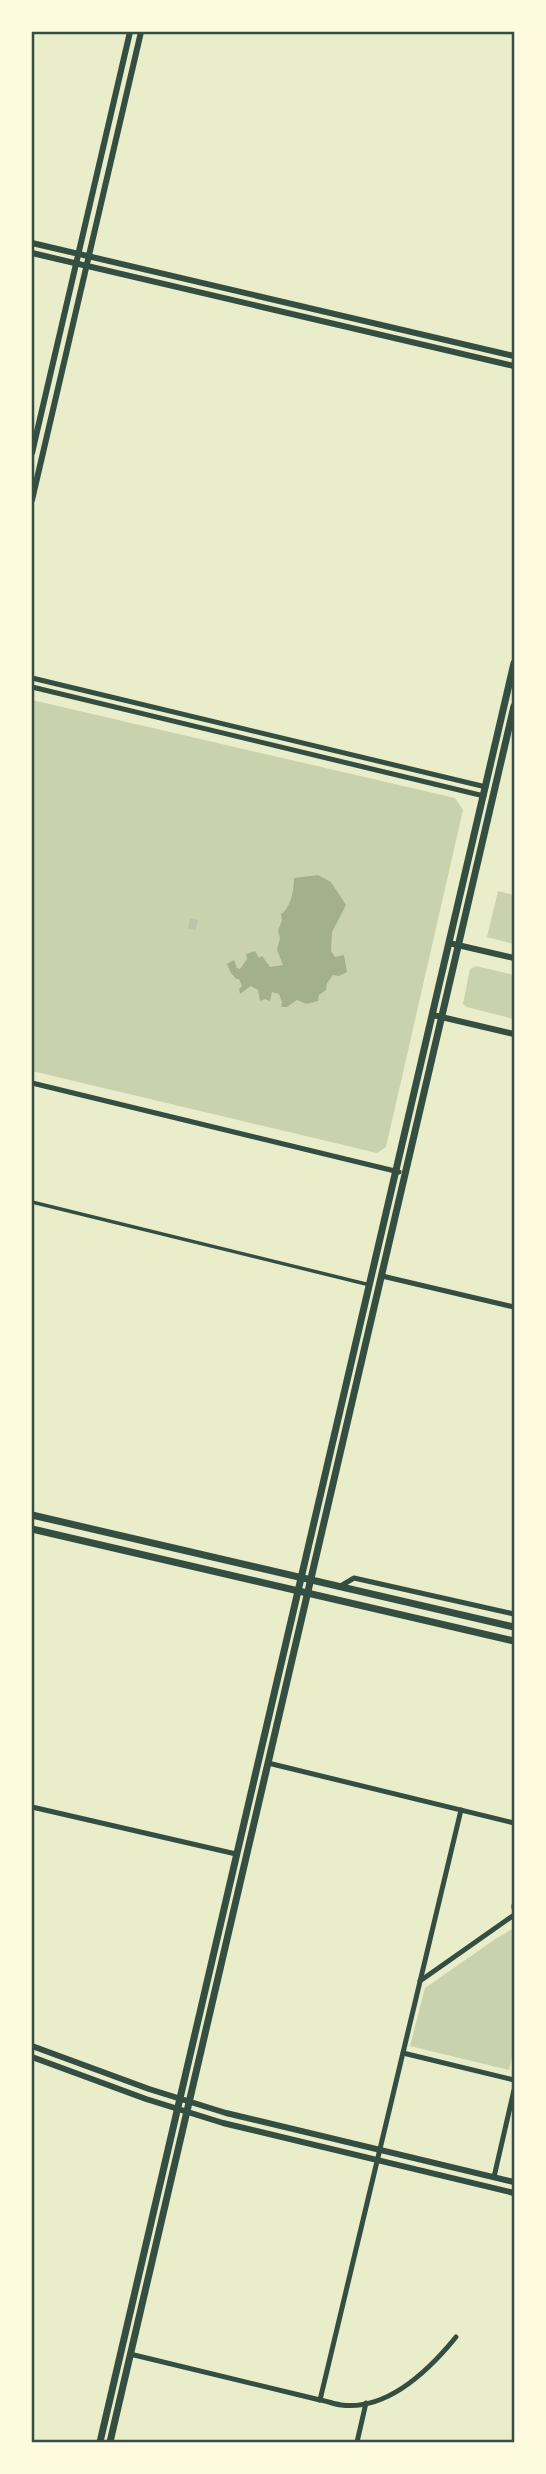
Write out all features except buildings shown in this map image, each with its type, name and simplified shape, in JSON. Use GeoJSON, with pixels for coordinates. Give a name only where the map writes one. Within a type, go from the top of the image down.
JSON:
{"type":"FeatureCollection","features":[{"type":"Feature","properties":{"kind":"main road"},"geometry":{"type":"LineString","coordinates":[[100,2442],[514,663]]}},
{"type":"Feature","properties":{"kind":"main road"},"geometry":{"type":"LineString","coordinates":[[110,2442],[514,706]]}},
{"type":"Feature","properties":{"kind":"main road"},"geometry":{"type":"LineString","coordinates":[[32,1515],[514,1627]]}},
{"type":"Feature","properties":{"kind":"main road"},"geometry":{"type":"LineString","coordinates":[[32,1529],[514,1641]]}},
{"type":"Feature","properties":{"kind":"street"},"geometry":{"type":"LineString","coordinates":[[32,453],[130,32]]}},
{"type":"Feature","properties":{"kind":"street"},"geometry":{"type":"LineString","coordinates":[[32,500],[142,32]]}},
{"type":"Feature","properties":{"kind":"street"},"geometry":{"type":"LineString","coordinates":[[32,243],[514,356]]}},
{"type":"Feature","properties":{"kind":"street"},"geometry":{"type":"LineString","coordinates":[[32,253],[514,366]]}},
{"type":"Feature","properties":{"kind":"street"},"geometry":{"type":"LineString","coordinates":[[32,678],[486,787]]}},
{"type":"Feature","properties":{"kind":"street"},"geometry":{"type":"LineString","coordinates":[[32,687],[484,796]]}},
{"type":"Feature","properties":{"kind":"street"},"geometry":{"type":"LineString","coordinates":[[449,943],[514,958]]}},
{"type":"Feature","properties":{"kind":"street"},"geometry":{"type":"LineString","coordinates":[[433,1015],[514,1034]]}},
{"type":"Feature","properties":{"kind":"street"},"geometry":{"type":"LineString","coordinates":[[32,1083],[406,1174]]}},
{"type":"Feature","properties":{"kind":"street"},"geometry":{"type":"LineString","coordinates":[[32,1202],[370,1284]]}},
{"type":"Feature","properties":{"kind":"street"},"geometry":{"type":"LineString","coordinates":[[382,1276],[514,1307]]}},
{"type":"Feature","properties":{"kind":"street"},"geometry":{"type":"LineString","coordinates":[[339,1587],[354,1578],[514,1614]]}},
{"type":"Feature","properties":{"kind":"street"},"geometry":{"type":"LineString","coordinates":[[268,1763],[514,1823]]}},
{"type":"Feature","properties":{"kind":"street"},"geometry":{"type":"LineString","coordinates":[[32,1807],[236,1854]]}},
{"type":"Feature","properties":{"kind":"street"},"geometry":{"type":"LineString","coordinates":[[320,2400],[461,1810]]}},
{"type":"Feature","properties":{"kind":"street"},"geometry":{"type":"LineString","coordinates":[[420,1981],[514,1915]]}},
{"type":"Feature","properties":{"kind":"street"},"geometry":{"type":"LineString","coordinates":[[32,2046],[179,2099],[514,2182]]}},
{"type":"Feature","properties":{"kind":"street"},"geometry":{"type":"LineString","coordinates":[[403,2053],[514,2080]]}},
{"type":"Feature","properties":{"kind":"street"},"geometry":{"type":"LineString","coordinates":[[32,2057],[186,2112],[514,2193]]}},
{"type":"Feature","properties":{"kind":"street"},"geometry":{"type":"LineString","coordinates":[[494,2177],[514,2090]]}},
{"type":"Feature","properties":{"kind":"street"},"geometry":{"type":"LineString","coordinates":[[130,2354],[344,2405],[383,2398],[424,2373],[456,2337]]}},
{"type":"Feature","properties":{"kind":"street"},"geometry":{"type":"LineString","coordinates":[[357,2442],[366,2403]]}},
{"type":"Feature","properties":{"kind":"shaded area"},"geometry":{"type":"Polygon","coordinates":[[[32,700],[455,798],[463,810],[386,1147],[377,1153],[32,1071],[32,700]]]}},
{"type":"Feature","properties":{"kind":"shaded area"},"geometry":{"type":"Polygon","coordinates":[[[318,875],[331,882],[346,905],[332,932],[331,951],[335,957],[344,955],[347,972],[339,976],[333,975],[326,990],[319,995],[318,1001],[307,1004],[297,1000],[287,1007],[281,1007],[279,994],[272,992],[270,1001],[260,1001],[258,990],[251,986],[240,994],[239,989],[242,986],[239,979],[231,973],[227,964],[234,960],[240,969],[247,959],[246,954],[255,951],[270,967],[283,965],[277,950],[280,938],[278,931],[281,914],[291,899],[294,878],[318,875]]]}},
{"type":"Feature","properties":{"kind":"shaded area"},"geometry":{"type":"Polygon","coordinates":[[[498,891],[514,895],[514,944],[487,937],[498,891]]]}},
{"type":"Feature","properties":{"kind":"shaded area"},"geometry":{"type":"Polygon","coordinates":[[[476,966],[514,975],[514,1019],[463,1004],[470,969],[476,966]]]}},
{"type":"Feature","properties":{"kind":"shaded area"},"geometry":{"type":"Polygon","coordinates":[[[514,1928],[514,2048],[509,2070],[410,2046],[425,1988],[514,1928]]]}}]}
